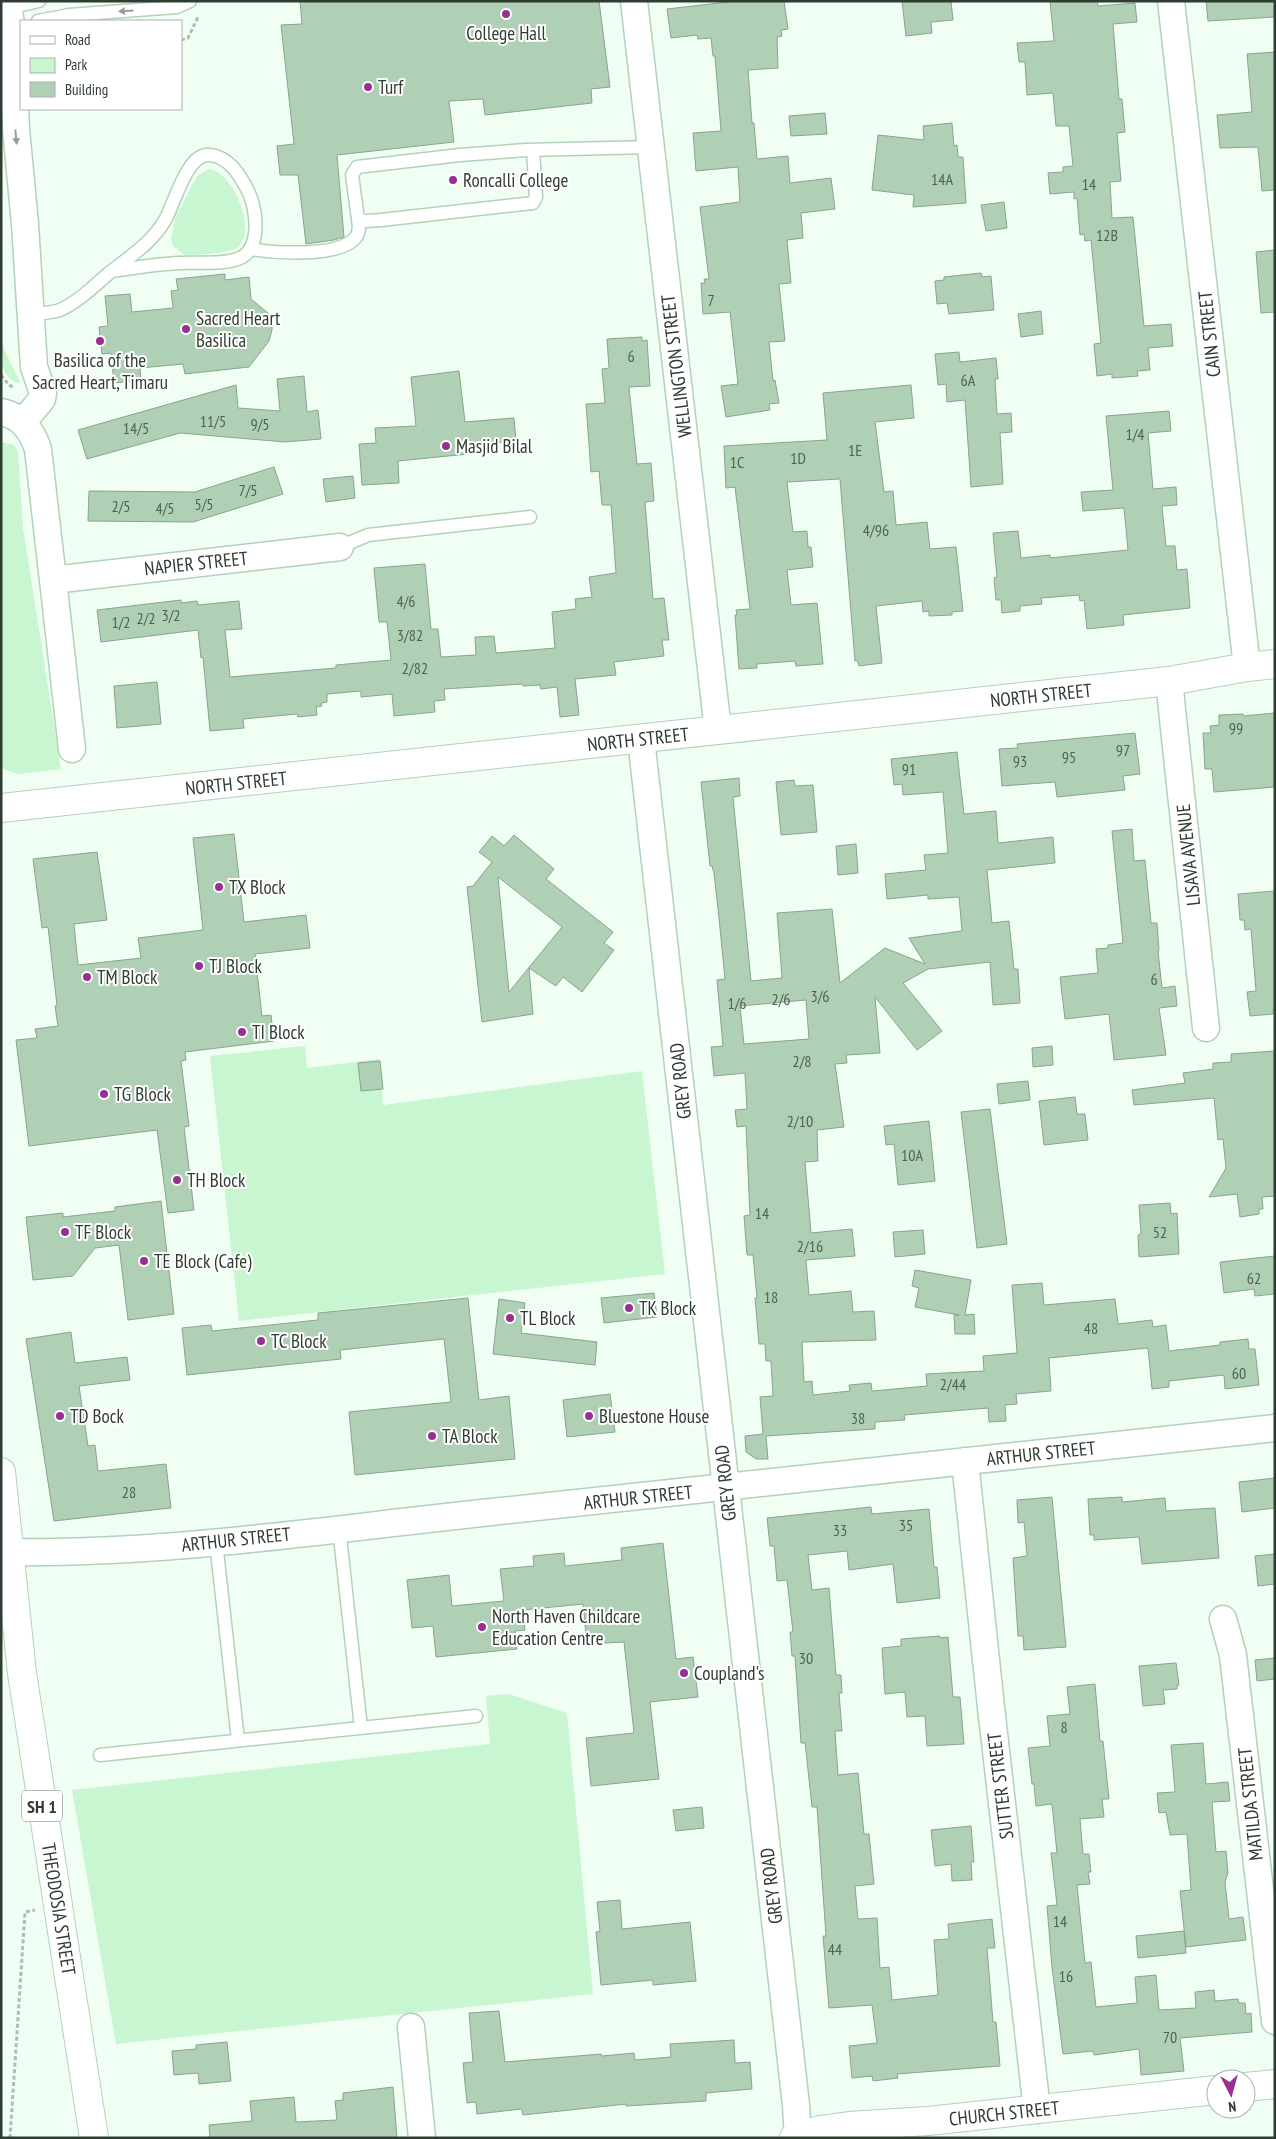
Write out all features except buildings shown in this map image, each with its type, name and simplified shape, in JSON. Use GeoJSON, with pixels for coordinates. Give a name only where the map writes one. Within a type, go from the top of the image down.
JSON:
{"type":"FeatureCollection","features":[{"type":"Feature","properties":{"kind":"main road","name":"NORTH STREET"},"geometry":{"type":"LineString","coordinates":[[1,808],[1169,682],[1247,667],[1275,664]]}},
{"type":"Feature","properties":{"kind":"main road","name":"THEODOSIA STREET"},"geometry":{"type":"LineString","coordinates":[[1,1472],[5,1552],[26,1702],[94,2138]]}},
{"type":"Feature","properties":{"kind":"main road"},"geometry":{"type":"LineString","coordinates":[[1256,2086],[1275,2084]]}},
{"type":"Feature","properties":{"kind":"main road","name":"CHURCH STREET"},"geometry":{"type":"LineString","coordinates":[[796,2137],[820,2130],[849,2126],[1037,2110],[1206,2091]]}},
{"type":"Feature","properties":{"kind":"street","name":"WELLINGTON STREET"},"geometry":{"type":"LineString","coordinates":[[634,1],[718,730]]}},
{"type":"Feature","properties":{"kind":"street","name":"CAIN STREET"},"geometry":{"type":"LineString","coordinates":[[1171,1],[1247,667]]}},
{"type":"Feature","properties":{"kind":"street"},"geometry":{"type":"LineString","coordinates":[[12,15],[16,129],[25,224],[34,367],[44,393],[42,399],[12,417],[33,434],[38,449],[72,749]]}},
{"type":"Feature","properties":{"kind":"street","name":"NAPIER STREET"},"geometry":{"type":"LineString","coordinates":[[53,580],[340,547]]}},
{"type":"Feature","properties":{"kind":"street","name":"LISAVA AVENUE"},"geometry":{"type":"LineString","coordinates":[[1169,682],[1206,1028]]}},
{"type":"Feature","properties":{"kind":"street","name":"GREY ROAD"},"geometry":{"type":"LineString","coordinates":[[641,739],[796,2105],[796,2137]]}},
{"type":"Feature","properties":{"kind":"street","name":"ARTHUR STREET"},"geometry":{"type":"LineString","coordinates":[[5,1552],[138,1549],[216,1542],[725,1489],[1275,1428]]}},
{"type":"Feature","properties":{"kind":"street","name":"SUTTER STREET"},"geometry":{"type":"LineString","coordinates":[[965,1461],[1037,2110]]}},
{"type":"Feature","properties":{"kind":"street","name":"MATILDA STREET"},"geometry":{"type":"LineString","coordinates":[[1223,1618],[1233,1655],[1275,2021]]}},
{"type":"Feature","properties":{"kind":"street"},"geometry":{"type":"LineString","coordinates":[[411,2027],[422,2138]]}},
{"type":"Feature","properties":{"kind":"lane"},"geometry":{"type":"LineString","coordinates":[[12,15],[39,1]]}},
{"type":"Feature","properties":{"kind":"lane"},"geometry":{"type":"LineString","coordinates":[[43,20],[69,15],[177,7],[190,1]]}},
{"type":"Feature","properties":{"kind":"lane"},"geometry":{"type":"LineString","coordinates":[[251,249],[292,254],[322,251],[344,245],[356,238],[359,229],[352,175],[357,167],[460,155],[533,150],[651,147]]}},
{"type":"Feature","properties":{"kind":"lane"},"geometry":{"type":"LineString","coordinates":[[358,218],[365,221],[381,220],[533,203],[536,191],[533,150]]}},
{"type":"Feature","properties":{"kind":"lane"},"geometry":{"type":"LineString","coordinates":[[30,315],[58,310],[76,301],[156,233],[166,218],[190,166],[198,158],[208,154],[228,162],[240,176],[249,194],[254,212],[255,234],[251,249],[245,255],[232,260],[177,263],[112,271]]}},
{"type":"Feature","properties":{"kind":"lane"},"geometry":{"type":"LineString","coordinates":[[340,547],[368,535],[530,517]]}},
{"type":"Feature","properties":{"kind":"lane"},"geometry":{"type":"LineString","coordinates":[[339,1528],[361,1728]]}},
{"type":"Feature","properties":{"kind":"lane"},"geometry":{"type":"LineString","coordinates":[[216,1542],[238,1740]]}},
{"type":"Feature","properties":{"kind":"lane"},"geometry":{"type":"LineString","coordinates":[[100,1755],[476,1716]]}},
{"type":"Feature","properties":{"kind":"path"},"geometry":{"type":"LineString","coordinates":[[182,40],[188,38],[200,11]]}},
{"type":"Feature","properties":{"kind":"path"},"geometry":{"type":"LineString","coordinates":[[10,2138],[25,1912],[59,1906]]}},
{"type":"Feature","properties":{"kind":"green space"},"geometry":{"type":"Polygon","coordinates":[[[209,169],[218,172],[233,189],[243,214],[244,238],[239,246],[229,251],[186,256],[173,246],[171,239],[175,218],[197,176],[209,169]]]}},
{"type":"Feature","properties":{"kind":"green space"},"geometry":{"type":"Polygon","coordinates":[[[2,339],[4,349],[20,382],[18,383],[12,380],[4,371],[1,358],[2,339]]]}},
{"type":"Feature","properties":{"kind":"green space"},"geometry":{"type":"Polygon","coordinates":[[[1,442],[14,445],[18,452],[23,528],[61,769],[18,774],[1,768],[1,442]]]}},
{"type":"Feature","properties":{"kind":"green space"},"geometry":{"type":"Polygon","coordinates":[[[305,1046],[307,1068],[379,1059],[383,1105],[642,1071],[665,1274],[239,1321],[210,1056],[305,1046]]]}},
{"type":"Feature","properties":{"kind":"green space"},"geometry":{"type":"Polygon","coordinates":[[[509,1694],[567,1713],[593,1994],[116,2044],[72,1790],[490,1744],[486,1696],[509,1694]]]}},
{"type":"Feature","properties":{"kind":"place","name":"College Hall"},"geometry":{"type":"Point","coordinates":[506,14]}},
{"type":"Feature","properties":{"kind":"place","name":"Turf"},"geometry":{"type":"Point","coordinates":[368,87]}},
{"type":"Feature","properties":{"kind":"place","name":"Roncalli College"},"geometry":{"type":"Point","coordinates":[453,180]}},
{"type":"Feature","properties":{"kind":"place","name":"Sacred Heart Basilica"},"geometry":{"type":"Point","coordinates":[186,329]}},
{"type":"Feature","properties":{"kind":"place","name":"Basilica of the Sacred Heart, Timaru"},"geometry":{"type":"Point","coordinates":[100,341]}},
{"type":"Feature","properties":{"kind":"place","name":"Masjid Bilal"},"geometry":{"type":"Point","coordinates":[446,446]}},
{"type":"Feature","properties":{"kind":"place","name":"TX Block"},"geometry":{"type":"Point","coordinates":[219,887]}},
{"type":"Feature","properties":{"kind":"place","name":"TJ Block"},"geometry":{"type":"Point","coordinates":[199,966]}},
{"type":"Feature","properties":{"kind":"place","name":"TM Block"},"geometry":{"type":"Point","coordinates":[87,977]}},
{"type":"Feature","properties":{"kind":"place","name":"TI Block"},"geometry":{"type":"Point","coordinates":[242,1032]}},
{"type":"Feature","properties":{"kind":"place","name":"TG Block"},"geometry":{"type":"Point","coordinates":[104,1094]}},
{"type":"Feature","properties":{"kind":"place","name":"TH Block"},"geometry":{"type":"Point","coordinates":[177,1180]}},
{"type":"Feature","properties":{"kind":"place","name":"TF Block"},"geometry":{"type":"Point","coordinates":[65,1232]}},
{"type":"Feature","properties":{"kind":"place","name":"TE Block (Cafe)"},"geometry":{"type":"Point","coordinates":[144,1261]}},
{"type":"Feature","properties":{"kind":"place","name":"TK Block"},"geometry":{"type":"Point","coordinates":[629,1308]}},
{"type":"Feature","properties":{"kind":"place","name":"TL Block"},"geometry":{"type":"Point","coordinates":[510,1318]}},
{"type":"Feature","properties":{"kind":"place","name":"TC Block"},"geometry":{"type":"Point","coordinates":[261,1341]}},
{"type":"Feature","properties":{"kind":"place","name":"TD Bock"},"geometry":{"type":"Point","coordinates":[60,1416]}},
{"type":"Feature","properties":{"kind":"place","name":"Bluestone House"},"geometry":{"type":"Point","coordinates":[589,1416]}},
{"type":"Feature","properties":{"kind":"place","name":"TA Block"},"geometry":{"type":"Point","coordinates":[432,1436]}},
{"type":"Feature","properties":{"kind":"place","name":"North Haven Childcare Education Centre"},"geometry":{"type":"Point","coordinates":[482,1627]}},
{"type":"Feature","properties":{"kind":"place","name":"Coupland's"},"geometry":{"type":"Point","coordinates":[684,1673]}}]}
